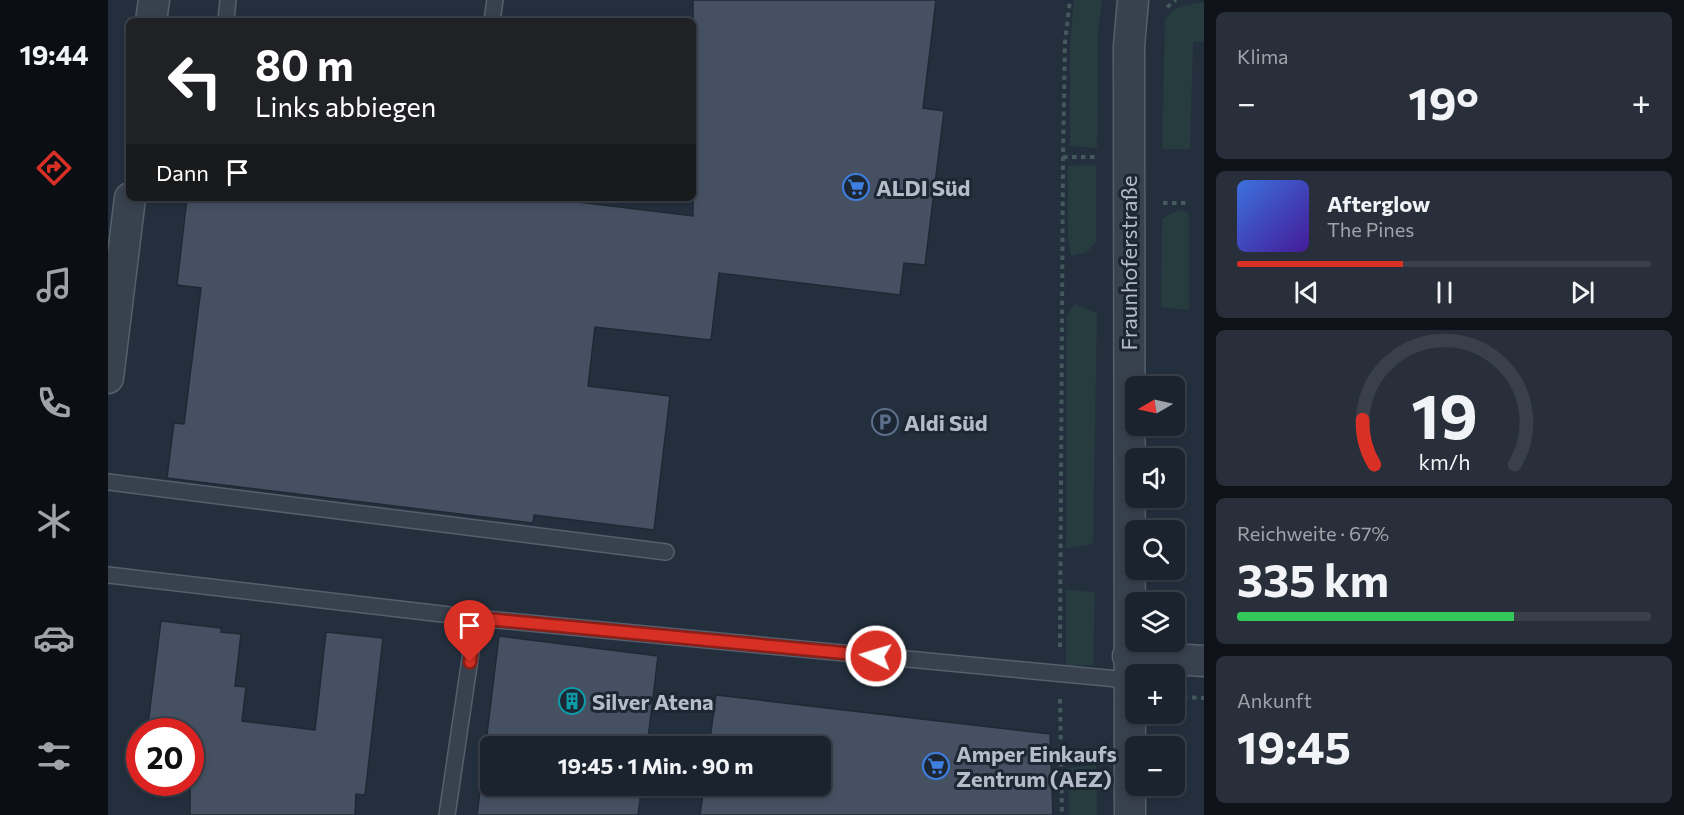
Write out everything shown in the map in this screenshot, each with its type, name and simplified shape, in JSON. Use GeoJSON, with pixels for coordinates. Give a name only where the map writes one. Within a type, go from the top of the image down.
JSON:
{"type":"FeatureCollection","features":[{"type":"Feature","properties":{"kind":"street"},"geometry":{"type":"LineString","coordinates":[[152,18],[154,0]]}},
{"type":"Feature","properties":{"kind":"street","name":"Fraunhoferstraße"},"geometry":{"type":"LineString","coordinates":[[1128,664],[1129,46],[1133,0]]}},
{"type":"Feature","properties":{"kind":"street"},"geometry":{"type":"LineString","coordinates":[[1129,46],[1156,0]]}},
{"type":"Feature","properties":{"kind":"street"},"geometry":{"type":"LineString","coordinates":[[108,378],[130,201]]}},
{"type":"Feature","properties":{"kind":"street"},"geometry":{"type":"LineString","coordinates":[[1171,664],[1204,661]]}},
{"type":"Feature","properties":{"kind":"street","name":"Fraunhoferstraße"},"geometry":{"type":"LineString","coordinates":[[1129,724],[1130,815]]}},
{"type":"Feature","properties":{"kind":"lane"},"geometry":{"type":"LineString","coordinates":[[226,18],[228,0]]}},
{"type":"Feature","properties":{"kind":"lane"},"geometry":{"type":"LineString","coordinates":[[492,18],[495,0]]}},
{"type":"Feature","properties":{"kind":"lane"},"geometry":{"type":"LineString","coordinates":[[108,482],[666,552]]}},
{"type":"Feature","properties":{"kind":"lane"},"geometry":{"type":"LineString","coordinates":[[108,575],[476,618],[1060,674],[1125,668]]}},
{"type":"Feature","properties":{"kind":"lane"},"geometry":{"type":"LineString","coordinates":[[447,815],[476,618]]}},
{"type":"Feature","properties":{"kind":"path"},"geometry":{"type":"LineString","coordinates":[[1062,815],[1060,674],[1063,157],[1065,42],[1070,0]]}},
{"type":"Feature","properties":{"kind":"path"},"geometry":{"type":"LineString","coordinates":[[1156,203],[1189,203]]}},
{"type":"Feature","properties":{"kind":"path"},"geometry":{"type":"LineString","coordinates":[[1185,698],[1204,699]]}},
{"type":"Feature","properties":{"kind":"green space"},"geometry":{"type":"Polygon","coordinates":[[[1074,0],[1102,0],[1098,31],[1097,148],[1070,146],[1070,45],[1074,0]]]}},
{"type":"Feature","properties":{"kind":"green space"},"geometry":{"type":"Polygon","coordinates":[[[1204,3],[1204,42],[1193,42],[1190,149],[1162,149],[1165,20],[1179,7],[1204,3]]]}},
{"type":"Feature","properties":{"kind":"green space"},"geometry":{"type":"Polygon","coordinates":[[[1096,165],[1096,242],[1087,252],[1071,256],[1068,239],[1068,166],[1096,165]]]}},
{"type":"Feature","properties":{"kind":"green space"},"geometry":{"type":"Polygon","coordinates":[[[1178,210],[1189,213],[1189,310],[1161,307],[1162,219],[1178,210]]]}},
{"type":"Feature","properties":{"kind":"green space"},"geometry":{"type":"Polygon","coordinates":[[[1075,304],[1097,313],[1093,544],[1066,548],[1067,315],[1075,304]]]}},
{"type":"Feature","properties":{"kind":"green space"},"geometry":{"type":"Polygon","coordinates":[[[1066,590],[1095,592],[1093,665],[1066,666],[1066,590]]]}},
{"type":"Feature","properties":{"kind":"green space"},"geometry":{"type":"Polygon","coordinates":[[[1096,765],[1097,815],[1069,815],[1068,768],[1096,765]]]}},
{"type":"Feature","properties":{"kind":"building"},"geometry":{"type":"Polygon","coordinates":[[[693,0],[936,0],[923,108],[944,111],[925,265],[904,263],[900,295],[719,273],[711,340],[595,327],[588,386],[670,396],[654,530],[534,515],[533,523],[167,478],[174,423],[184,424],[201,288],[177,285],[187,201],[570,201],[693,216],[693,201],[696,201],[696,18],[693,18],[693,0]]]}},
{"type":"Feature","properties":{"kind":"building"},"geometry":{"type":"Polygon","coordinates":[[[161,621],[221,628],[221,632],[241,634],[235,686],[246,687],[242,721],[315,730],[326,632],[383,638],[365,795],[356,794],[355,815],[190,815],[190,796],[204,796],[204,718],[149,718],[161,621]]]}},
{"type":"Feature","properties":{"kind":"building","name":"Silver Atena"},"geometry":{"type":"Polygon","coordinates":[[[499,636],[658,656],[648,736],[487,736],[499,636]]]}},
{"type":"Feature","properties":{"kind":"building","name":"Amper Einkaufs Zentrum (AEZ)"},"geometry":{"type":"Polygon","coordinates":[[[716,695],[1050,734],[1053,815],[700,815],[703,796],[831,796],[831,736],[710,736],[716,695]]]}},
{"type":"Feature","properties":{"kind":"building","name":"Silver Atena"},"geometry":{"type":"Polygon","coordinates":[[[480,791],[480,796],[641,796],[638,815],[477,815],[480,791]]]}},
{"type":"Feature","properties":{"kind":"place","name":"ALDI Süd"},"geometry":{"type":"Point","coordinates":[856,187]}},
{"type":"Feature","properties":{"kind":"place","name":"Aldi Süd"},"geometry":{"type":"Point","coordinates":[885,422]}},
{"type":"Feature","properties":{"kind":"place","name":"Silver Atena"},"geometry":{"type":"Point","coordinates":[572,701]}},
{"type":"Feature","properties":{"kind":"place","name":"Amper Einkaufs Zentrum (AEZ)"},"geometry":{"type":"Point","coordinates":[936,766]}},
{"type":"Feature","properties":{"kind":"route"},"geometry":{"type":"LineString","coordinates":[[470,662],[476,618],[876,656]]}}]}
